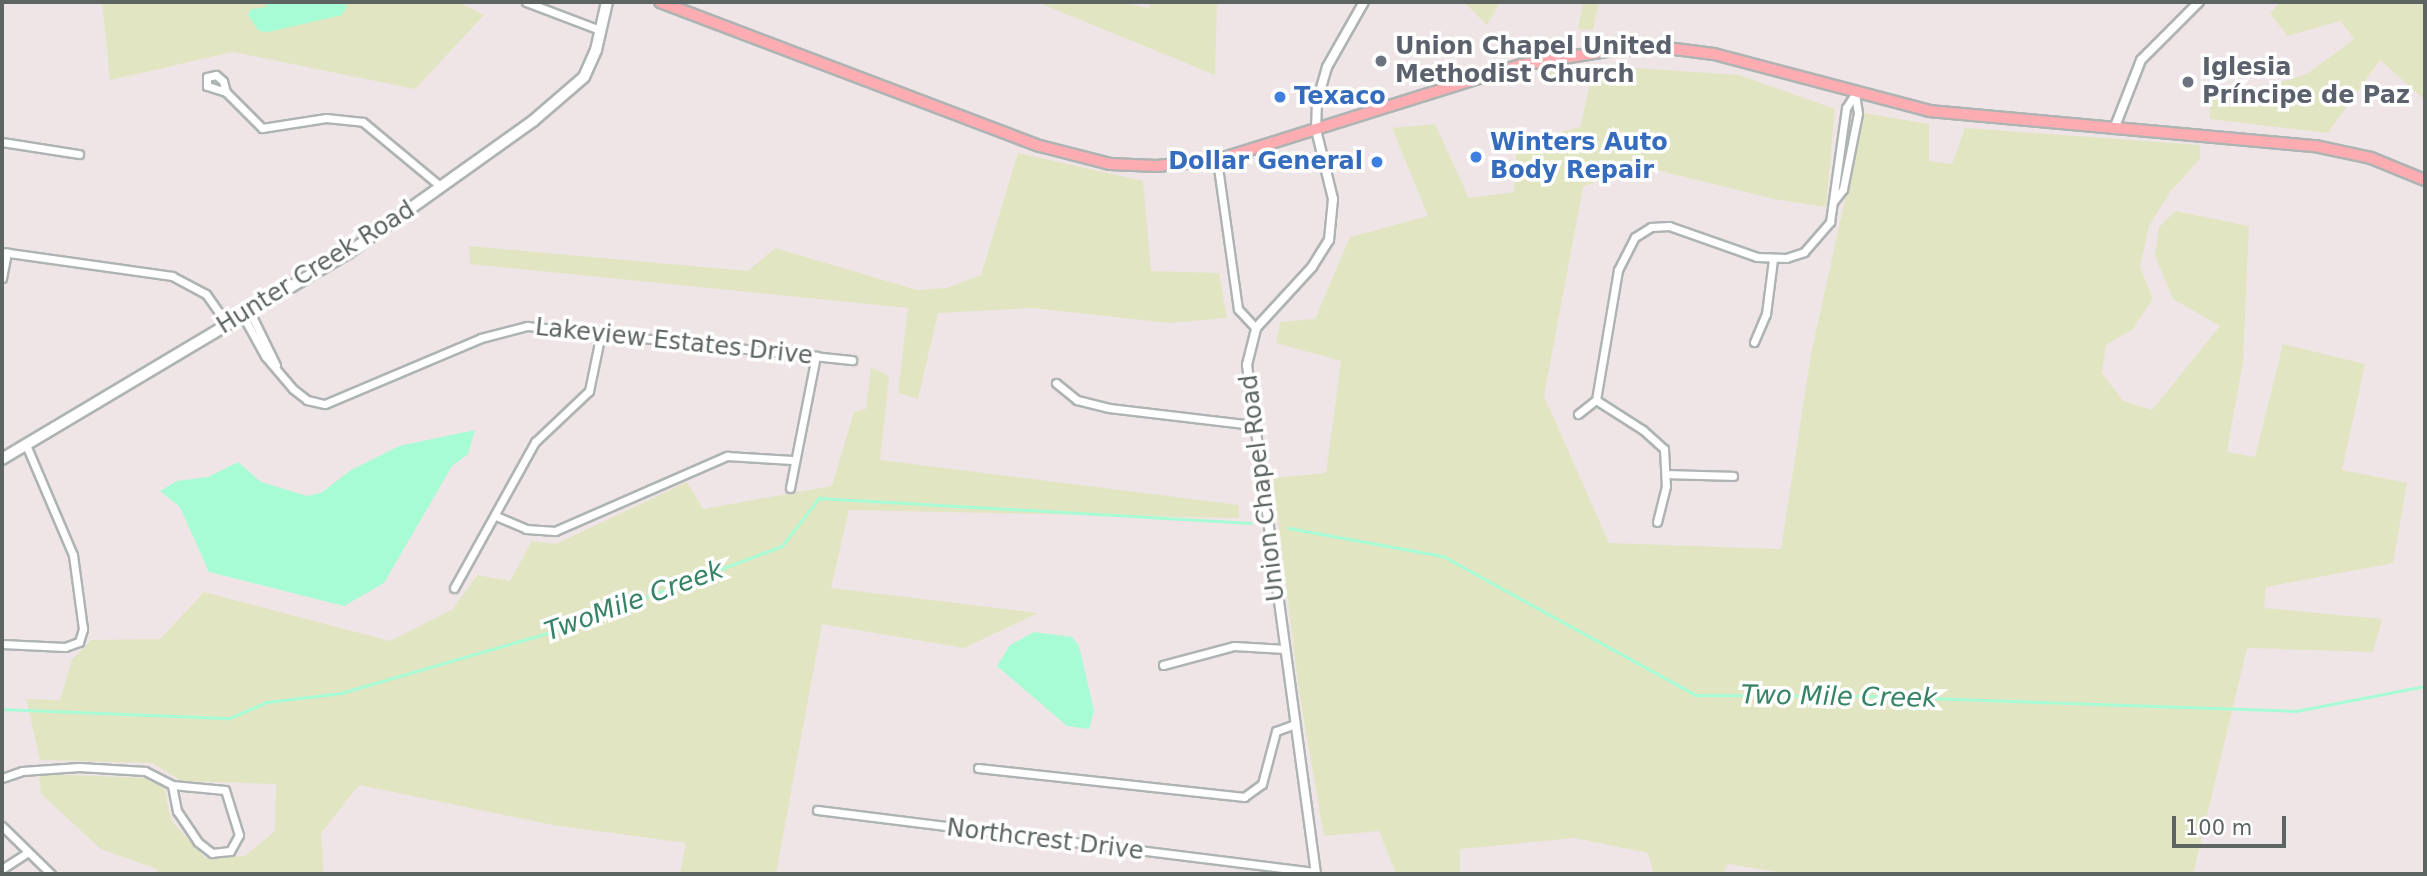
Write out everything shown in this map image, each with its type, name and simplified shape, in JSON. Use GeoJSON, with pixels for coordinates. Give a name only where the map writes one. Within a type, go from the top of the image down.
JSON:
{"type":"FeatureCollection","features":[{"type":"Feature","properties":{"kind":"main road","name":"Hunter Creek Road"},"geometry":{"type":"LineString","coordinates":[[2,459],[357,246],[577,85],[593,59],[607,2]]}},
{"type":"Feature","properties":{"kind":"main road"},"geometry":{"type":"LineString","coordinates":[[660,2],[844,75],[1074,157],[1157,166],[1217,160],[1520,65],[1613,50],[1668,48],[1714,54],[1855,94],[1929,111],[2320,147],[2371,158],[2425,180]]}},
{"type":"Feature","properties":{"kind":"street"},"geometry":{"type":"LineString","coordinates":[[526,2],[600,30]]}},
{"type":"Feature","properties":{"kind":"street"},"geometry":{"type":"LineString","coordinates":[[1316,130],[1321,84],[1364,2]]}},
{"type":"Feature","properties":{"kind":"street"},"geometry":{"type":"LineString","coordinates":[[2114,129],[2141,60],[2165,31],[2199,2]]}},
{"type":"Feature","properties":{"kind":"street"},"geometry":{"type":"LineString","coordinates":[[226,92],[262,128],[326,118],[363,122],[440,186]]}},
{"type":"Feature","properties":{"kind":"street"},"geometry":{"type":"LineString","coordinates":[[1833,202],[1843,188],[1858,113],[1855,94]]}},
{"type":"Feature","properties":{"kind":"street"},"geometry":{"type":"LineString","coordinates":[[1578,414],[1596,400],[1618,270],[1635,237],[1651,227],[1669,226],[1773,259],[1796,256],[1812,246],[1825,231],[1833,202],[1846,108],[1855,94]]}},
{"type":"Feature","properties":{"kind":"street","name":"Union Chapel Road"},"geometry":{"type":"LineString","coordinates":[[1316,130],[1333,199],[1332,229],[1312,267],[1256,328],[1247,365],[1253,425],[1316,873]]}},
{"type":"Feature","properties":{"kind":"street"},"geometry":{"type":"LineString","coordinates":[[2,142],[79,154]]}},
{"type":"Feature","properties":{"kind":"street"},"geometry":{"type":"LineString","coordinates":[[1217,160],[1238,309],[1256,328]]}},
{"type":"Feature","properties":{"kind":"street"},"geometry":{"type":"LineString","coordinates":[[2,278],[4,252],[173,276],[206,294],[228,324]]}},
{"type":"Feature","properties":{"kind":"street"},"geometry":{"type":"LineString","coordinates":[[1754,342],[1766,314],[1773,259]]}},
{"type":"Feature","properties":{"kind":"street","name":"Lakeview Estates Drive"},"geometry":{"type":"LineString","coordinates":[[247,314],[276,365],[299,396],[326,404],[508,329],[545,327],[601,332],[852,360]]}},
{"type":"Feature","properties":{"kind":"street"},"geometry":{"type":"LineString","coordinates":[[454,588],[541,434],[589,391],[601,332]]}},
{"type":"Feature","properties":{"kind":"street"},"geometry":{"type":"LineString","coordinates":[[790,488],[792,460],[816,356]]}},
{"type":"Feature","properties":{"kind":"street"},"geometry":{"type":"LineString","coordinates":[[1056,383],[1077,400],[1109,408],[1253,425]]}},
{"type":"Feature","properties":{"kind":"street"},"geometry":{"type":"LineString","coordinates":[[1596,400],[1658,442],[1668,458],[1657,522]]}},
{"type":"Feature","properties":{"kind":"street"},"geometry":{"type":"LineString","coordinates":[[2,644],[65,647],[79,642],[84,620],[73,555],[26,444]]}},
{"type":"Feature","properties":{"kind":"street"},"geometry":{"type":"LineString","coordinates":[[496,516],[526,529],[555,531],[727,456],[792,460]]}},
{"type":"Feature","properties":{"kind":"street"},"geometry":{"type":"LineString","coordinates":[[1667,474],[1734,475]]}},
{"type":"Feature","properties":{"kind":"street"},"geometry":{"type":"LineString","coordinates":[[1163,665],[1234,646],[1285,649]]}},
{"type":"Feature","properties":{"kind":"street"},"geometry":{"type":"LineString","coordinates":[[978,768],[1244,797],[1262,784],[1276,730],[1295,724]]}},
{"type":"Feature","properties":{"kind":"street"},"geometry":{"type":"LineString","coordinates":[[2,778],[22,771],[79,767],[145,771],[172,785],[225,790],[239,835],[230,851],[212,853],[198,842],[177,811],[172,785]]}},
{"type":"Feature","properties":{"kind":"street","name":"Northcrest Drive"},"geometry":{"type":"LineString","coordinates":[[817,810],[1316,873]]}},
{"type":"Feature","properties":{"kind":"street"},"geometry":{"type":"LineString","coordinates":[[2,826],[51,874]]}},
{"type":"Feature","properties":{"kind":"street"},"geometry":{"type":"LineString","coordinates":[[2,869],[27,852]]}},
{"type":"Feature","properties":{"kind":"shaded area"},"geometry":{"type":"Polygon","coordinates":[[[102,2],[458,2],[484,15],[415,89],[233,52],[110,80],[102,2]]]}},
{"type":"Feature","properties":{"kind":"shaded area"},"geometry":{"type":"Polygon","coordinates":[[[266,2],[344,2],[347,7],[342,15],[268,32],[259,31],[248,15],[251,9],[267,7],[266,2]]]}},
{"type":"Feature","properties":{"kind":"shaded area"},"geometry":{"type":"Polygon","coordinates":[[[1037,2],[1116,2],[1149,8],[1150,2],[1217,2],[1215,75],[1037,2]]]}},
{"type":"Feature","properties":{"kind":"shaded area"},"geometry":{"type":"Polygon","coordinates":[[[1464,2],[1500,2],[1487,25],[1464,2]]]}},
{"type":"Feature","properties":{"kind":"shaded area"},"geometry":{"type":"Polygon","coordinates":[[[1583,2],[1599,2],[1593,30],[1578,29],[1583,2]]]}},
{"type":"Feature","properties":{"kind":"shaded area"},"geometry":{"type":"Polygon","coordinates":[[[2280,2],[2425,2],[2425,100],[2380,60],[2328,133],[2210,119],[2210,92],[2257,90],[2307,74],[2354,39],[2340,21],[2287,36],[2270,13],[2280,2]]]}},
{"type":"Feature","properties":{"kind":"shaded area"},"geometry":{"type":"Polygon","coordinates":[[[1592,65],[1739,75],[1835,109],[1826,207],[1774,199],[1636,165],[1583,187],[1544,396],[1609,543],[1781,549],[1811,354],[1864,113],[1929,124],[1929,161],[1952,164],[1965,128],[2200,145],[2200,159],[2170,192],[2149,226],[2140,267],[2153,299],[2132,330],[2106,345],[2102,373],[2123,401],[2152,410],[2220,326],[2173,299],[2155,256],[2159,227],[2175,211],[2249,226],[2243,361],[2227,452],[2255,457],[2283,344],[2365,364],[2342,470],[2407,483],[2393,563],[2266,587],[2264,608],[2382,619],[2373,652],[2247,648],[2193,874],[1792,874],[1728,864],[1723,874],[1654,874],[1648,853],[1574,838],[1460,849],[1460,874],[1396,874],[1379,831],[1324,836],[1299,691],[1273,478],[1326,473],[1341,361],[1276,343],[1280,322],[1315,319],[1350,237],[1428,216],[1392,128],[1435,124],[1469,198],[1514,192],[1517,143],[1580,127],[1591,80],[1549,82],[1544,71],[1592,65]]]}},
{"type":"Feature","properties":{"kind":"shaded area"},"geometry":{"type":"Polygon","coordinates":[[[1018,153],[1143,181],[1151,271],[1219,273],[1227,318],[1170,323],[1033,308],[938,313],[918,399],[898,393],[908,308],[470,264],[469,246],[748,271],[775,248],[917,290],[947,288],[981,275],[1018,153]]]}},
{"type":"Feature","properties":{"kind":"shaded area"},"geometry":{"type":"Polygon","coordinates":[[[871,367],[889,376],[880,460],[1239,505],[1239,518],[849,510],[831,588],[1038,613],[964,648],[822,624],[776,874],[680,874],[686,843],[553,825],[359,785],[321,833],[324,874],[157,874],[157,869],[101,849],[41,794],[39,778],[43,774],[149,778],[164,788],[171,820],[205,858],[245,856],[275,831],[276,784],[182,781],[152,763],[40,760],[26,699],[60,700],[72,660],[91,640],[160,639],[204,592],[390,641],[453,609],[477,575],[510,581],[532,541],[556,544],[687,482],[703,509],[832,486],[854,412],[866,409],[871,367]]]}},
{"type":"Feature","properties":{"kind":"shaded area"},"geometry":{"type":"Polygon","coordinates":[[[475,430],[468,454],[452,466],[384,583],[344,606],[209,572],[180,507],[160,491],[177,481],[208,477],[238,462],[261,482],[307,496],[321,493],[351,470],[399,446],[475,430]]]}},
{"type":"Feature","properties":{"kind":"shaded area"},"geometry":{"type":"Polygon","coordinates":[[[1034,632],[1072,637],[1079,646],[1094,711],[1089,729],[1067,726],[997,666],[1010,645],[1034,632]]]}},
{"type":"Feature","properties":{"kind":"waterway","name":"TwoMile Creek"},"geometry":{"type":"LineString","coordinates":[[2,709],[230,718],[267,702],[341,693],[561,629],[782,546],[819,498],[1250,523]]}},
{"type":"Feature","properties":{"kind":"waterway","name":"Two Mile Creek"},"geometry":{"type":"LineString","coordinates":[[1289,528],[1443,556],[1696,695],[1870,696],[2296,711],[2425,686]]}},
{"type":"Feature","properties":{"kind":"place","name":"Union Chapel United Methodist Church"},"geometry":{"type":"Point","coordinates":[1381,61]}},
{"type":"Feature","properties":{"kind":"place","name":"Iglesia Príncipe de Paz"},"geometry":{"type":"Point","coordinates":[2188,82]}},
{"type":"Feature","properties":{"kind":"place","name":"Texaco"},"geometry":{"type":"Point","coordinates":[1280,97]}},
{"type":"Feature","properties":{"kind":"place","name":"Winters Auto Body Repair"},"geometry":{"type":"Point","coordinates":[1476,157]}},
{"type":"Feature","properties":{"kind":"place","name":"Dollar General"},"geometry":{"type":"Point","coordinates":[1377,162]}}]}
